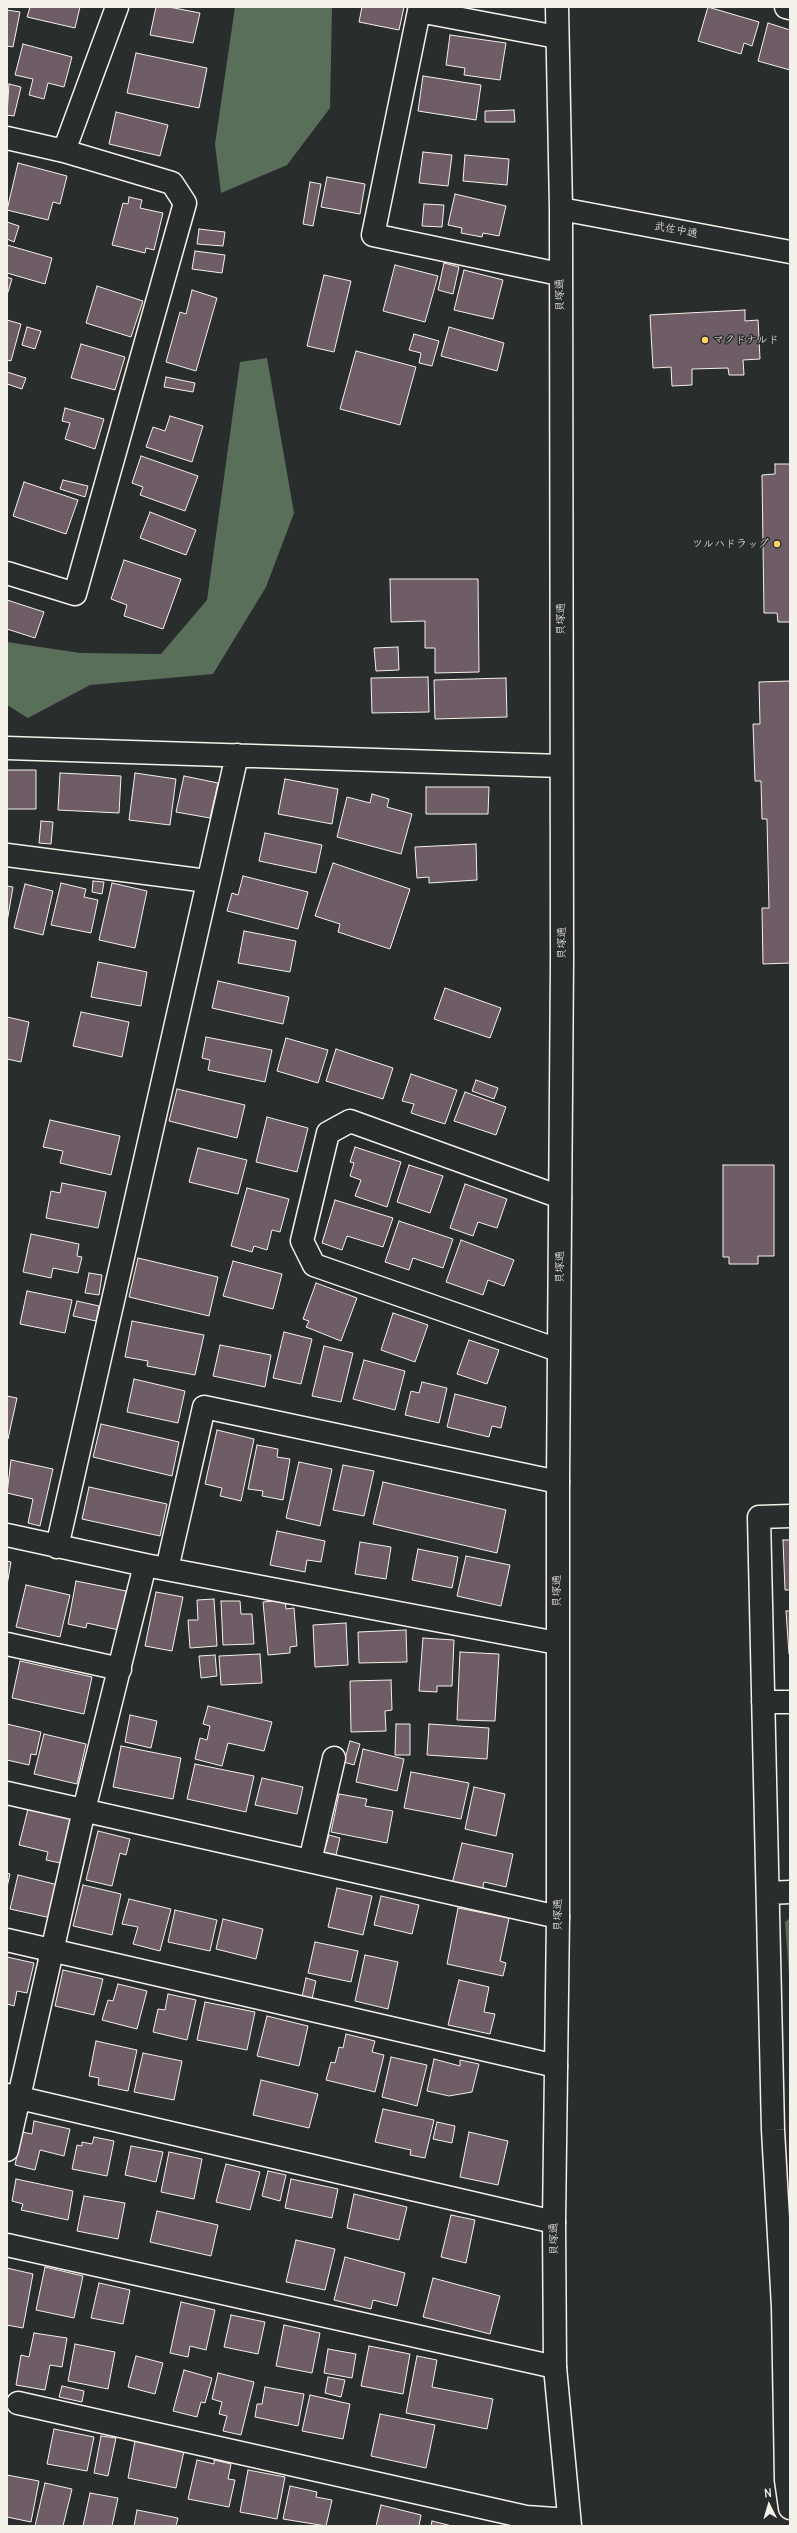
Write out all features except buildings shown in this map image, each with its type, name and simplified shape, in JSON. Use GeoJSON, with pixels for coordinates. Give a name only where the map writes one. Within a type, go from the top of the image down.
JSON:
{"type":"FeatureCollection","features":[{"type":"Feature","properties":{"kind":"street"},"geometry":{"type":"LineString","coordinates":[[64,151],[117,7]]}},
{"type":"Feature","properties":{"kind":"street","name":"貝塚通"},"geometry":{"type":"LineString","coordinates":[[557,7],[561,208],[559,274],[561,766],[557,1643],[558,1917],[554,2222],[555,2367],[569,2523]]}},
{"type":"Feature","properties":{"kind":"street"},"geometry":{"type":"LineString","coordinates":[[786,7],[790,8]]}},
{"type":"Feature","properties":{"kind":"street"},"geometry":{"type":"LineString","coordinates":[[557,36],[419,11],[373,235],[559,274]]}},
{"type":"Feature","properties":{"kind":"street"},"geometry":{"type":"LineString","coordinates":[[7,138],[64,151],[172,183],[185,203],[74,594],[7,573]]}},
{"type":"Feature","properties":{"kind":"street","name":"武佐中通"},"geometry":{"type":"LineString","coordinates":[[561,208],[790,252]]}},
{"type":"Feature","properties":{"kind":"street"},"geometry":{"type":"LineString","coordinates":[[7,748],[561,766]]}},
{"type":"Feature","properties":{"kind":"street"},"geometry":{"type":"LineString","coordinates":[[57,1547],[207,881],[238,755]]}},
{"type":"Feature","properties":{"kind":"street"},"geometry":{"type":"LineString","coordinates":[[7,856],[207,881]]}},
{"type":"Feature","properties":{"kind":"street"},"geometry":{"type":"LineString","coordinates":[[558,1350],[314,1265],[302,1241],[328,1133],[350,1121],[560,1197]]}},
{"type":"Feature","properties":{"kind":"street"},"geometry":{"type":"LineString","coordinates":[[167,1569],[204,1407],[558,1482]]}},
{"type":"Feature","properties":{"kind":"street"},"geometry":{"type":"LineString","coordinates":[[790,1516],[759,1516],[762,1702],[768,1893],[782,2128],[787,2306],[788,2479],[790,2508]]}},
{"type":"Feature","properties":{"kind":"street"},"geometry":{"type":"LineString","coordinates":[[7,1535],[145,1565],[557,1643]]}},
{"type":"Feature","properties":{"kind":"street"},"geometry":{"type":"LineString","coordinates":[[7,2150],[13,2097],[54,1951],[84,1810],[145,1565]]}},
{"type":"Feature","properties":{"kind":"street"},"geometry":{"type":"LineString","coordinates":[[7,1644],[120,1669]]}},
{"type":"Feature","properties":{"kind":"street"},"geometry":{"type":"LineString","coordinates":[[762,1702],[790,1702]]}},
{"type":"Feature","properties":{"kind":"street"},"geometry":{"type":"LineString","coordinates":[[310,1861],[334,1758]]}},
{"type":"Feature","properties":{"kind":"street"},"geometry":{"type":"LineString","coordinates":[[7,1793],[558,1917]]}},
{"type":"Feature","properties":{"kind":"street"},"geometry":{"type":"LineString","coordinates":[[768,1893],[790,1892]]}},
{"type":"Feature","properties":{"kind":"street"},"geometry":{"type":"LineString","coordinates":[[7,1940],[556,2066]]}},
{"type":"Feature","properties":{"kind":"street"},"geometry":{"type":"LineString","coordinates":[[13,2097],[554,2222]]}},
{"type":"Feature","properties":{"kind":"street"},"geometry":{"type":"LineString","coordinates":[[7,2245],[555,2367]]}},
{"type":"Feature","properties":{"kind":"street"},"geometry":{"type":"LineString","coordinates":[[18,2403],[526,2517],[569,2523]]}},
{"type":"Feature","properties":{"kind":"green space"},"geometry":{"type":"Polygon","coordinates":[[[235,7],[332,7],[330,108],[287,165],[221,193],[215,144],[235,7]]]}},
{"type":"Feature","properties":{"kind":"green space"},"geometry":{"type":"Polygon","coordinates":[[[267,358],[294,513],[266,587],[213,674],[90,685],[28,718],[7,705],[7,642],[80,653],[161,654],[207,600],[240,362],[267,358]]]}},
{"type":"Feature","properties":{"kind":"green space"},"geometry":{"type":"Polygon","coordinates":[[[790,1918],[790,1987],[785,1922],[790,1918]]]}},
{"type":"Feature","properties":{"kind":"place","name":"マクドナルド"},"geometry":{"type":"Point","coordinates":[705,340]}},
{"type":"Feature","properties":{"kind":"place","name":"ツルハドラッグ"},"geometry":{"type":"Point","coordinates":[777,544]}}]}
